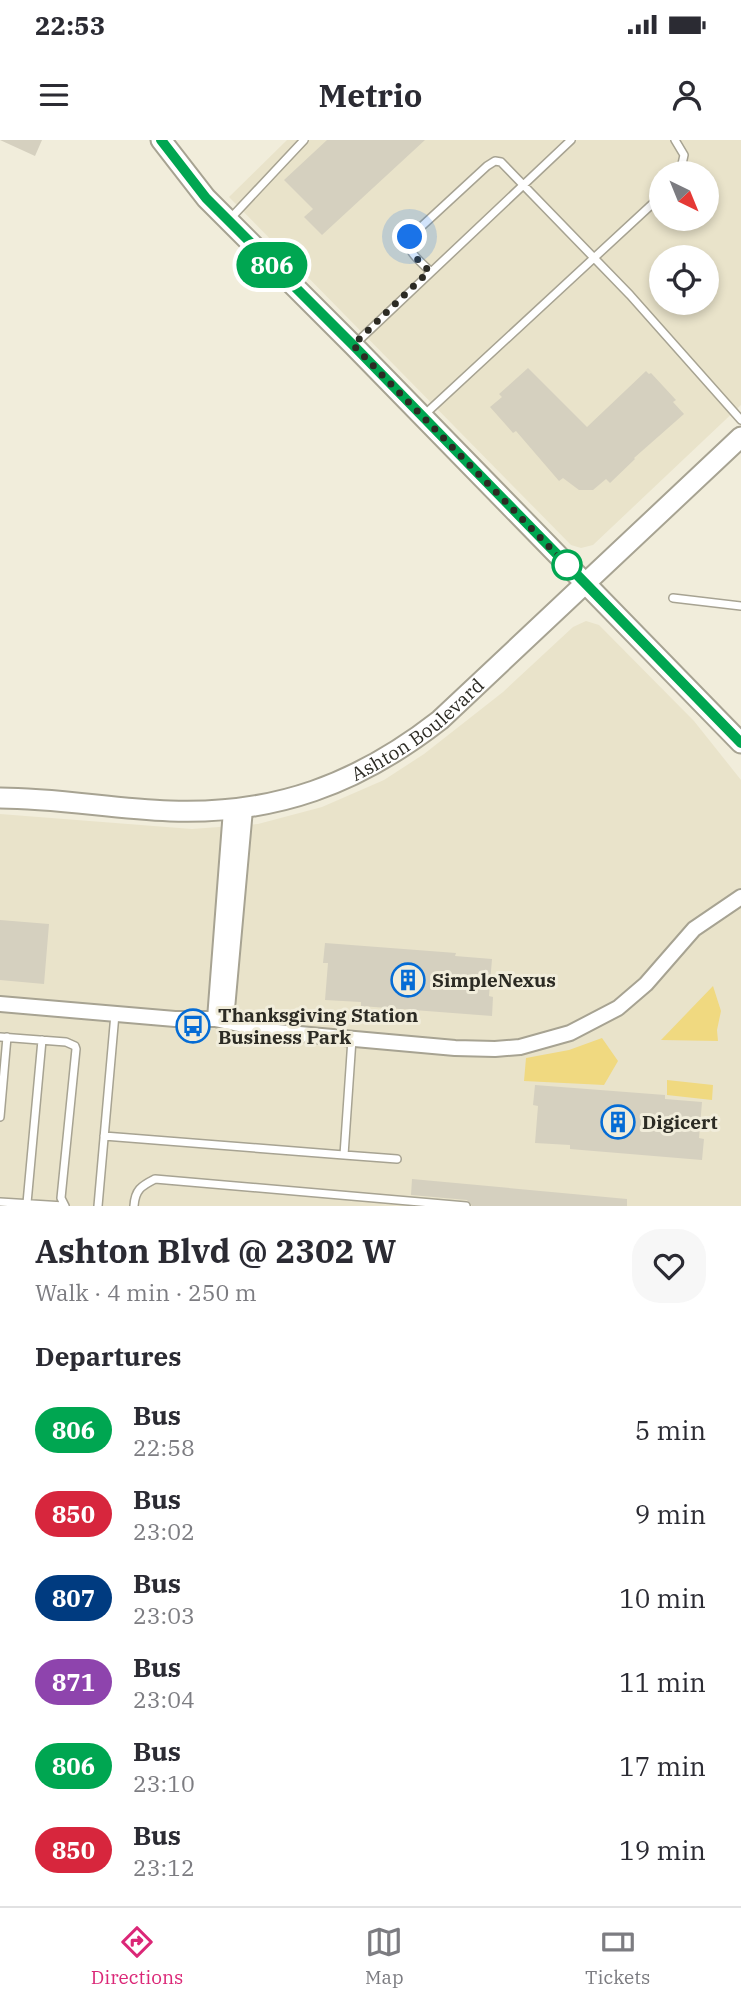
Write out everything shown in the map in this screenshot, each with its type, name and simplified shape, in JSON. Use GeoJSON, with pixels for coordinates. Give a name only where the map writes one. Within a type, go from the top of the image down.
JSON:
{"type":"FeatureCollection","features":[{"type":"Feature","properties":{"kind":"street"},"geometry":{"type":"LineString","coordinates":[[161,140],[206,198],[228,221],[423,416],[741,743]]}},
{"type":"Feature","properties":{"kind":"street","name":"Ashton Boulevard"},"geometry":{"type":"LineString","coordinates":[[0,798],[167,811],[238,810],[291,800],[331,786],[392,756],[440,720],[741,437]]}},
{"type":"Feature","properties":{"kind":"street"},"geometry":{"type":"LineString","coordinates":[[221,1020],[238,810]]}},
{"type":"Feature","properties":{"kind":"street"},"geometry":{"type":"LineString","coordinates":[[0,1004],[174,1019],[221,1020],[277,1032],[495,1049],[535,1044],[586,1026],[625,1002],[646,984],[694,929],[741,897]]}},
{"type":"Feature","properties":{"kind":"lane"},"geometry":{"type":"LineString","coordinates":[[228,221],[304,140]]}},
{"type":"Feature","properties":{"kind":"lane"},"geometry":{"type":"LineString","coordinates":[[353,345],[571,140]]}},
{"type":"Feature","properties":{"kind":"lane"},"geometry":{"type":"LineString","coordinates":[[675,140],[684,155],[683,161]]}},
{"type":"Feature","properties":{"kind":"lane"},"geometry":{"type":"LineString","coordinates":[[429,271],[410,250],[410,237],[495,161],[501,162],[594,258],[741,420]]}},
{"type":"Feature","properties":{"kind":"lane"},"geometry":{"type":"LineString","coordinates":[[423,416],[649,207]]}},
{"type":"Feature","properties":{"kind":"lane"},"geometry":{"type":"LineString","coordinates":[[673,598],[741,606]]}},
{"type":"Feature","properties":{"kind":"lane"},"geometry":{"type":"LineString","coordinates":[[98,1206],[115,1014]]}},
{"type":"Feature","properties":{"kind":"lane"},"geometry":{"type":"LineString","coordinates":[[0,1117],[3,1037],[66,1042],[76,1049],[61,1198],[65,1206]]}},
{"type":"Feature","properties":{"kind":"lane"},"geometry":{"type":"LineString","coordinates":[[344,1155],[352,1038]]}},
{"type":"Feature","properties":{"kind":"lane"},"geometry":{"type":"LineString","coordinates":[[27,1203],[42,1040]]}},
{"type":"Feature","properties":{"kind":"lane"},"geometry":{"type":"LineString","coordinates":[[104,1136],[397,1159]]}},
{"type":"Feature","properties":{"kind":"lane"},"geometry":{"type":"LineString","coordinates":[[134,1206],[135,1194],[140,1186],[155,1179],[466,1206]]}},
{"type":"Feature","properties":{"kind":"lane"},"geometry":{"type":"LineString","coordinates":[[0,1202],[65,1206]]}},
{"type":"Feature","properties":{"kind":"shaded area"},"geometry":{"type":"Polygon","coordinates":[[[287,140],[741,140],[741,405],[593,545],[581,548],[571,545],[229,197],[287,140]]]}},
{"type":"Feature","properties":{"kind":"shaded area"},"geometry":{"type":"Polygon","coordinates":[[[586,621],[599,625],[694,721],[741,780],[741,1206],[0,1206],[0,814],[192,829],[258,824],[322,807],[384,780],[424,754],[503,692],[573,627],[586,621]]]}},
{"type":"Feature","properties":{"kind":"shaded area"},"geometry":{"type":"Polygon","coordinates":[[[713,986],[721,1011],[718,1041],[661,1040],[713,986]]]}},
{"type":"Feature","properties":{"kind":"shaded area"},"geometry":{"type":"Polygon","coordinates":[[[602,1038],[618,1061],[604,1085],[524,1081],[526,1058],[569,1050],[602,1038]]]}},
{"type":"Feature","properties":{"kind":"shaded area"},"geometry":{"type":"Polygon","coordinates":[[[667,1080],[713,1085],[712,1100],[667,1095],[667,1080]]]}},
{"type":"Feature","properties":{"kind":"building"},"geometry":{"type":"Polygon","coordinates":[[[0,140],[42,140],[35,156],[0,140]]]}},
{"type":"Feature","properties":{"kind":"building"},"geometry":{"type":"Polygon","coordinates":[[[327,140],[425,140],[322,235],[304,217],[313,209],[284,180],[327,140]]]}},
{"type":"Feature","properties":{"kind":"building"},"geometry":{"type":"Polygon","coordinates":[[[528,368],[587,427],[646,371],[676,400],[673,402],[684,414],[610,483],[606,479],[593,490],[579,490],[563,478],[559,481],[516,431],[513,433],[490,407],[502,397],[499,394],[528,368]]]}},
{"type":"Feature","properties":{"kind":"building"},"geometry":{"type":"Polygon","coordinates":[[[0,920],[49,924],[44,984],[0,980],[0,920]]]}},
{"type":"Feature","properties":{"kind":"building","name":"SimpleNexus"},"geometry":{"type":"Polygon","coordinates":[[[325,943],[456,953],[455,956],[492,959],[489,996],[493,997],[492,1016],[361,1006],[361,1002],[325,1000],[328,963],[323,963],[325,943]]]}},
{"type":"Feature","properties":{"kind":"building","name":"Digicert"},"geometry":{"type":"Polygon","coordinates":[[[535,1085],[665,1095],[665,1099],[702,1102],[699,1138],[704,1139],[702,1160],[570,1149],[570,1145],[535,1143],[538,1106],[533,1105],[535,1085]]]}},
{"type":"Feature","properties":{"kind":"building"},"geometry":{"type":"Polygon","coordinates":[[[412,1179],[627,1199],[627,1206],[472,1206],[467,1200],[411,1195],[412,1179]]]}},
{"type":"Feature","properties":{"kind":"bus line","name":"806"},"geometry":{"type":"LineString","coordinates":[[161,140],[206,198],[741,743]]}},
{"type":"Feature","properties":{"kind":"place","name":"SimpleNexus"},"geometry":{"type":"Point","coordinates":[408,980]}},
{"type":"Feature","properties":{"kind":"place","name":"Thanksgiving Station Business Park"},"geometry":{"type":"Point","coordinates":[193,1026]}},
{"type":"Feature","properties":{"kind":"place","name":"Digicert"},"geometry":{"type":"Point","coordinates":[618,1122]}},
{"type":"Feature","properties":{"kind":"route"},"geometry":{"type":"LineString","coordinates":[[410,237],[410,250],[429,271],[353,345],[567,565]]}}]}
